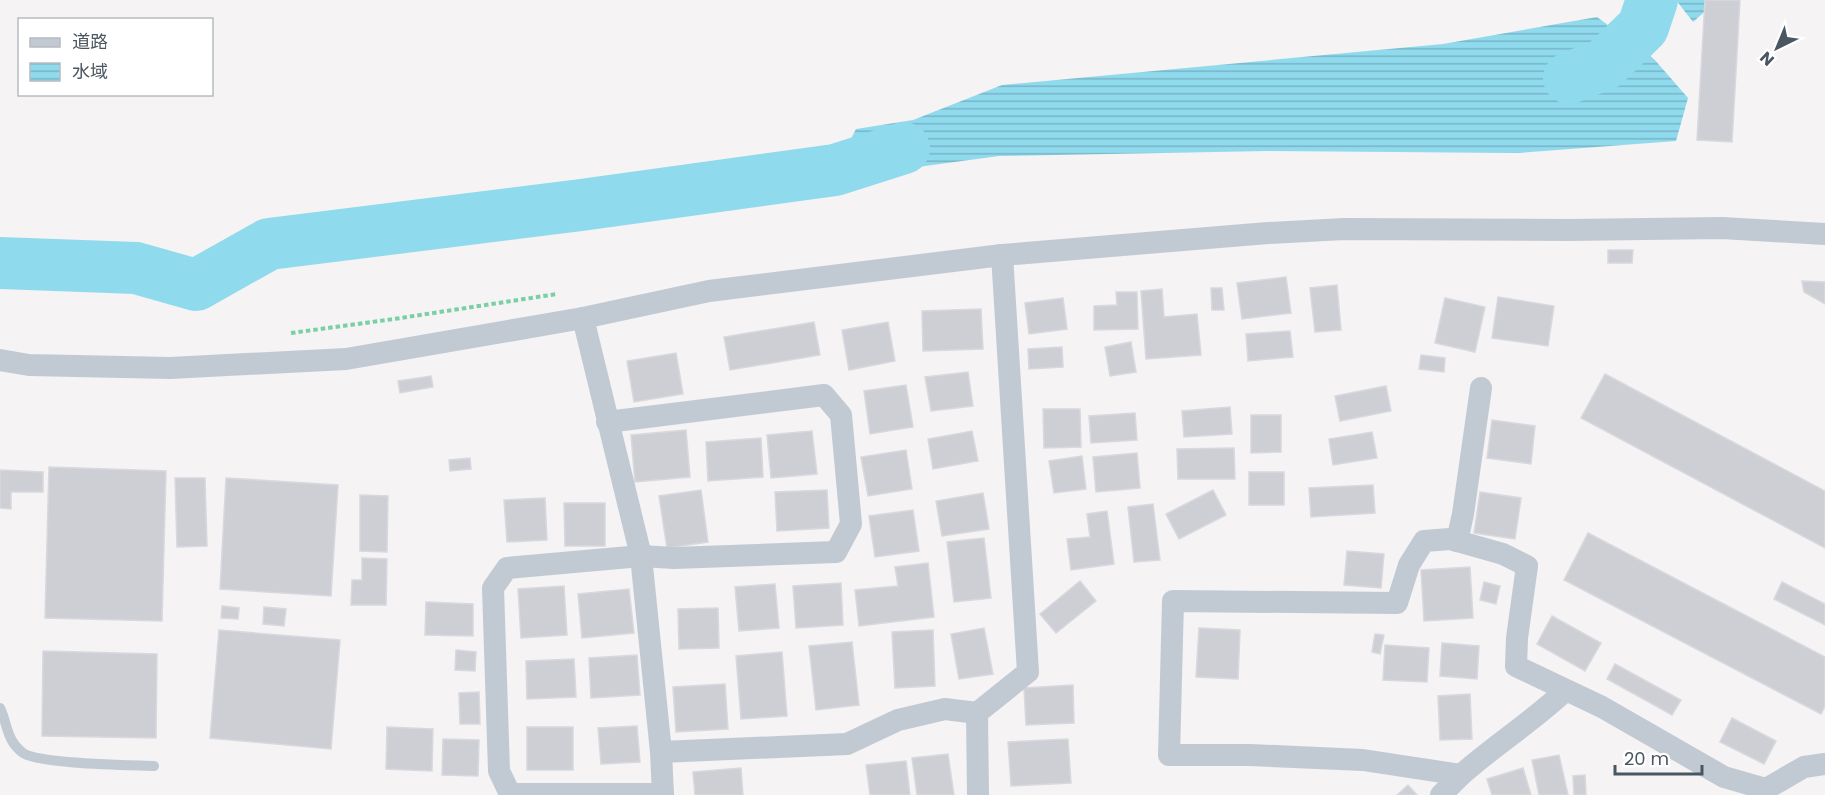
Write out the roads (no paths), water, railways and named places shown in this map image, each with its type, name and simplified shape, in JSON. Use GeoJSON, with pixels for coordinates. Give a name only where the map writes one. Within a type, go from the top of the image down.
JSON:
{"type":"FeatureCollection","features":[{"type":"Feature","properties":{"kind":"street"},"geometry":{"type":"LineString","coordinates":[[0,360],[29,365],[170,368],[346,359],[583,318],[709,291],[1002,255],[1268,233],[1344,229],[1722,228],[1825,234]]}},
{"type":"Feature","properties":{"kind":"street"},"geometry":{"type":"LineString","coordinates":[[661,752],[848,744],[898,720],[945,709],[977,713],[1028,672],[1002,255]]}},
{"type":"Feature","properties":{"kind":"street"},"geometry":{"type":"LineString","coordinates":[[583,318],[607,422],[641,556],[661,752],[663,795],[510,794],[499,771],[493,588],[507,568],[641,556],[674,558],[836,552],[851,524],[842,415],[824,395],[607,422]]}},
{"type":"Feature","properties":{"kind":"street"},"geometry":{"type":"LineString","coordinates":[[1457,541],[1481,388]]}},
{"type":"Feature","properties":{"kind":"street"},"geometry":{"type":"LineString","coordinates":[[1461,775],[1363,760],[1250,755],[1169,755],[1173,602],[1397,603],[1409,565],[1424,541],[1450,539],[1503,554],[1527,566],[1517,638],[1516,666],[1602,707],[1724,777],[1766,789],[1804,767],[1825,764]]}},
{"type":"Feature","properties":{"kind":"street"},"geometry":{"type":"LineString","coordinates":[[1441,795],[1482,757],[1566,690]]}},
{"type":"Feature","properties":{"kind":"street"},"geometry":{"type":"LineString","coordinates":[[977,713],[978,795]]}},
{"type":"Feature","properties":{"kind":"lane"},"geometry":{"type":"LineString","coordinates":[[0,708],[9,736],[24,754],[50,760],[154,766]]}},
{"type":"Feature","properties":{"kind":"water"},"geometry":{"type":"Polygon","coordinates":[[[1676,0],[1718,0],[1693,22],[1676,0]]]}},
{"type":"Feature","properties":{"kind":"water"},"geometry":{"type":"Polygon","coordinates":[[[1597,17],[1654,59],[1688,98],[1676,141],[1519,153],[1267,151],[999,156],[866,174],[835,170],[856,129],[913,120],[1002,85],[1443,44],[1597,17]]]}},
{"type":"Feature","properties":{"kind":"waterway"},"geometry":{"type":"LineString","coordinates":[[1569,78],[1605,64],[1643,27],[1652,0]]}},
{"type":"Feature","properties":{"kind":"waterway"},"geometry":{"type":"LineString","coordinates":[[0,263],[136,268],[196,285],[269,244],[835,170],[904,148]]}}]}
